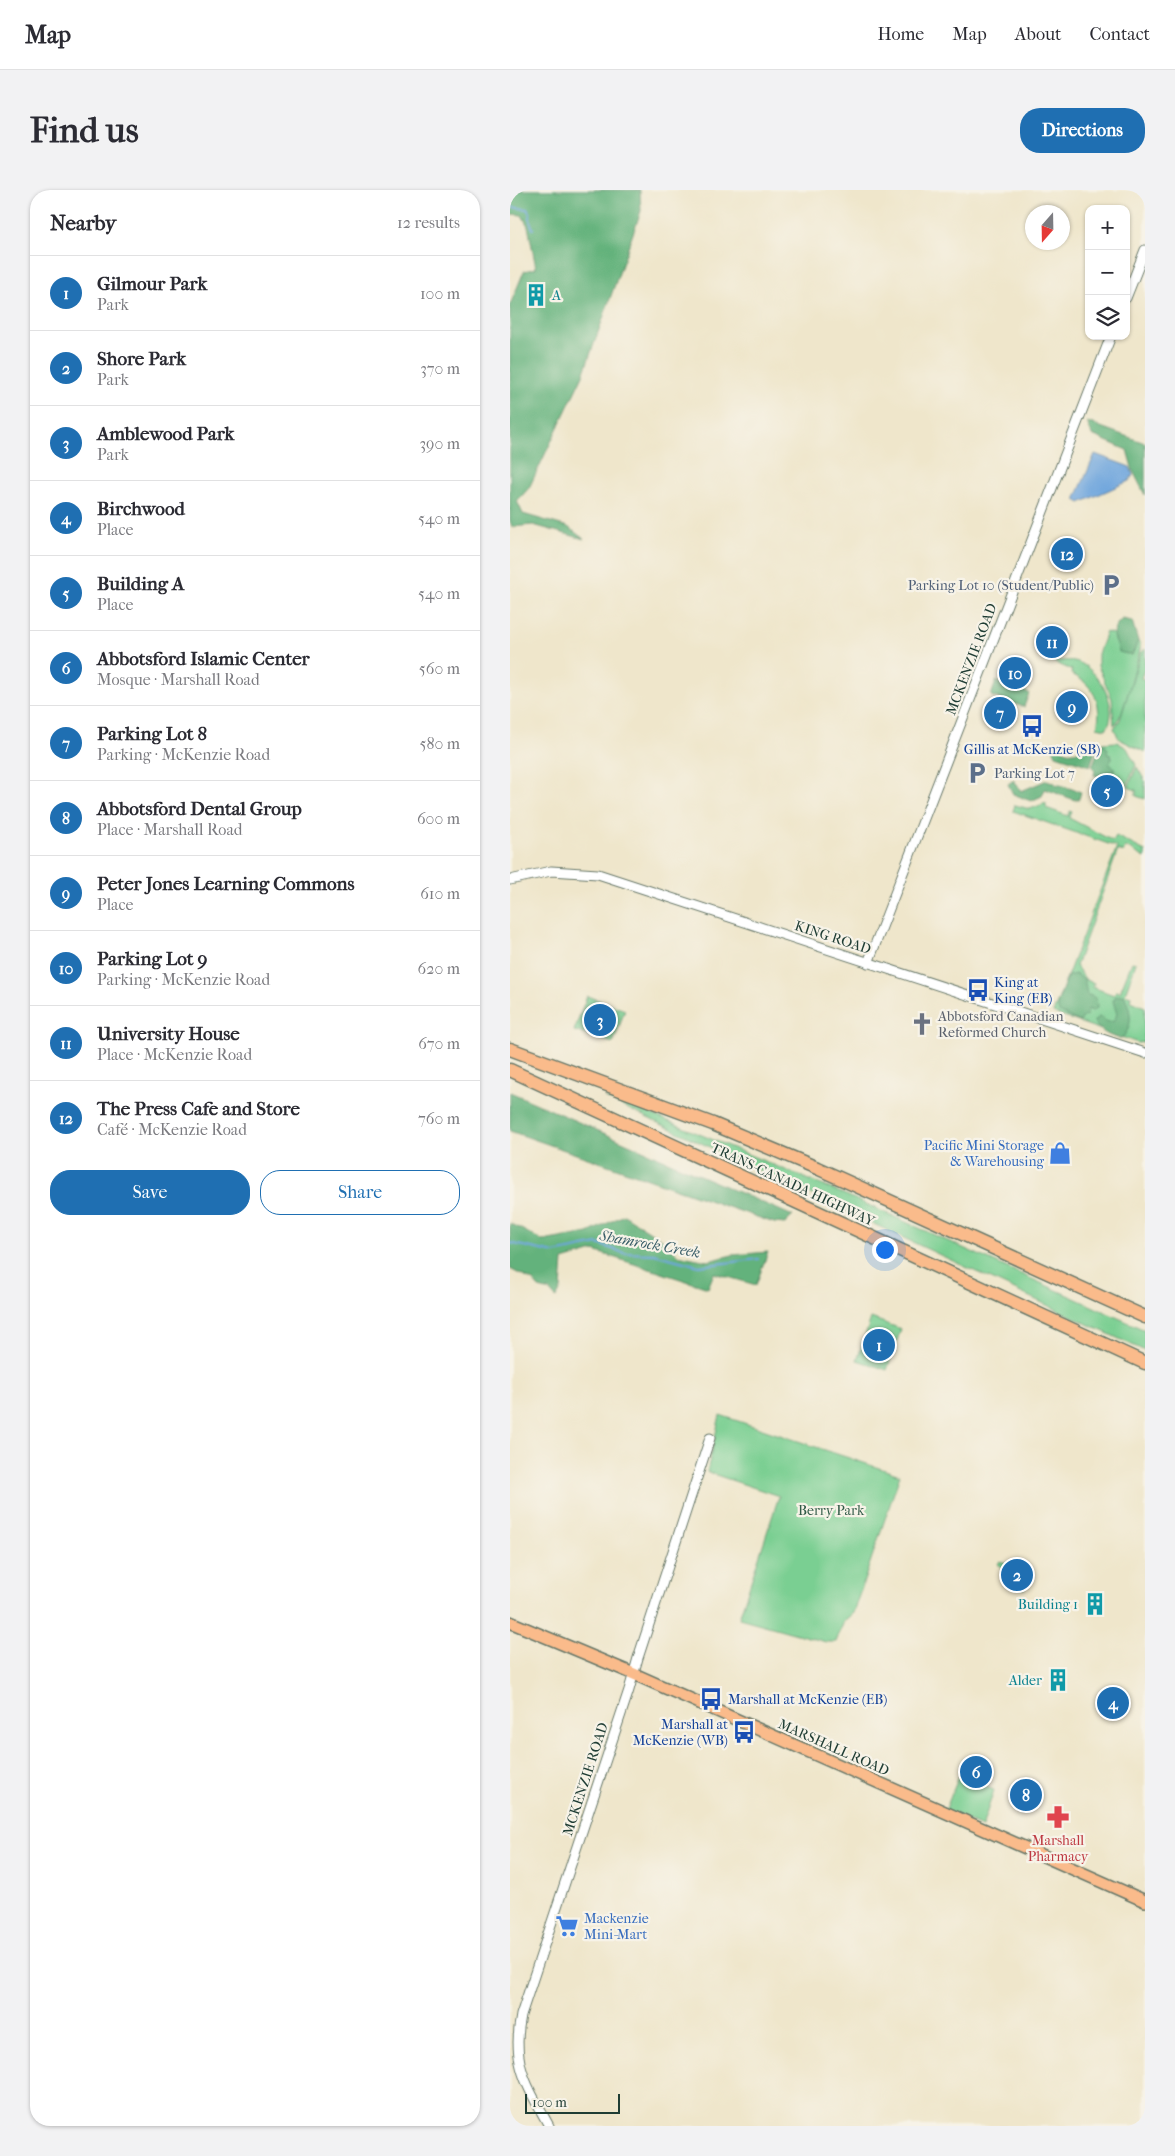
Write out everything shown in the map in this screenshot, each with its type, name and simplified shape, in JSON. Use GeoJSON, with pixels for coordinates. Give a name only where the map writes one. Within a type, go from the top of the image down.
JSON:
{"type":"FeatureCollection","features":[{"type":"Feature","properties":{"kind":"highway","name":"TRANS-CANADA HIGHWAY"},"geometry":{"type":"LineString","coordinates":[[510,1049],[713,1124],[816,1168],[1145,1317]]}},
{"type":"Feature","properties":{"kind":"highway","name":"TRANS-CANADA HIGHWAY"},"geometry":{"type":"LineString","coordinates":[[510,1070],[1145,1363]]}},
{"type":"Feature","properties":{"kind":"highway"},"geometry":{"type":"LineString","coordinates":[[1071,1328],[1145,1369]]}},
{"type":"Feature","properties":{"kind":"main road","name":"MARSHALL ROAD"},"geometry":{"type":"LineString","coordinates":[[510,1622],[634,1674],[1145,1901]]}},
{"type":"Feature","properties":{"kind":"street"},"geometry":{"type":"LineString","coordinates":[[1127,295],[1145,250]]}},
{"type":"Feature","properties":{"kind":"street","name":"MCKENZIE ROAD"},"geometry":{"type":"LineString","coordinates":[[868,963],[1109,340]]}},
{"type":"Feature","properties":{"kind":"street","name":"KING ROAD"},"geometry":{"type":"LineString","coordinates":[[510,880],[551,871],[598,874],[1145,1054]]}},
{"type":"Feature","properties":{"kind":"street","name":"MCKENZIE ROAD"},"geometry":{"type":"LineString","coordinates":[[549,2126],[524,2076],[516,2042],[521,2015],[710,1438]]}},
{"type":"Feature","properties":{"kind":"green space"},"geometry":{"type":"Polygon","coordinates":[[[510,190],[640,190],[641,211],[583,375],[529,488],[517,501],[523,514],[568,527],[584,539],[533,525],[512,527],[510,520],[510,305],[524,271],[536,268],[528,226],[522,215],[510,214],[510,190]]]}},
{"type":"Feature","properties":{"kind":"green space"},"geometry":{"type":"Polygon","coordinates":[[[1087,422],[1145,443],[1145,495],[1133,471],[1127,450],[1092,435],[1087,422]]]}},
{"type":"Feature","properties":{"kind":"green space"},"geometry":{"type":"Polygon","coordinates":[[[1122,619],[1132,621],[1138,641],[1132,655],[1119,652],[1115,638],[1115,627],[1122,619]]]}},
{"type":"Feature","properties":{"kind":"green space"},"geometry":{"type":"Polygon","coordinates":[[[1106,632],[1113,634],[1120,652],[1132,655],[1138,641],[1140,643],[1140,650],[1125,702],[1118,721],[1114,725],[1112,699],[1098,666],[1098,654],[1106,632]]]}},
{"type":"Feature","properties":{"kind":"green space"},"geometry":{"type":"Polygon","coordinates":[[[1145,649],[1145,668],[1141,678],[1145,680],[1145,752],[1119,739],[1114,728],[1120,720],[1141,652],[1145,649]]]}},
{"type":"Feature","properties":{"kind":"green space"},"geometry":{"type":"Polygon","coordinates":[[[1055,660],[1078,662],[1086,666],[1100,681],[1106,691],[1111,711],[1110,721],[1106,729],[1097,727],[1099,710],[1090,689],[1079,678],[1071,674],[1072,670],[1055,663],[1055,660]]]}},
{"type":"Feature","properties":{"kind":"green space"},"geometry":{"type":"Polygon","coordinates":[[[996,681],[1029,693],[1024,707],[991,696],[996,681]]]}},
{"type":"Feature","properties":{"kind":"green space"},"geometry":{"type":"Polygon","coordinates":[[[1053,741],[1067,752],[1097,746],[1090,766],[1056,755],[1051,744],[1053,741]]]}},
{"type":"Feature","properties":{"kind":"green space"},"geometry":{"type":"Polygon","coordinates":[[[1117,742],[1127,748],[1136,765],[1126,787],[1101,777],[1106,772],[1112,772],[1109,764],[1112,758],[1110,755],[1106,755],[1106,746],[1102,743],[1117,742]]]}},
{"type":"Feature","properties":{"kind":"green space"},"geometry":{"type":"Polygon","coordinates":[[[1102,743],[1108,749],[1107,754],[1111,755],[1112,758],[1109,764],[1114,767],[1114,771],[1106,772],[1101,777],[1094,775],[1095,770],[1092,767],[1102,743]]]}},
{"type":"Feature","properties":{"kind":"green space"},"geometry":{"type":"Polygon","coordinates":[[[1137,767],[1145,781],[1145,799],[1136,796],[1136,790],[1128,787],[1137,767]]]}},
{"type":"Feature","properties":{"kind":"green space"},"geometry":{"type":"Polygon","coordinates":[[[1014,780],[1014,783],[1017,784],[1021,791],[1047,780],[1055,783],[1056,786],[1057,784],[1081,792],[1079,799],[1075,800],[1045,789],[1042,796],[1031,801],[1013,794],[1008,784],[1014,780]]]}},
{"type":"Feature","properties":{"kind":"green space"},"geometry":{"type":"Polygon","coordinates":[[[1046,803],[1046,808],[1068,816],[1070,811],[1072,812],[1069,818],[1113,841],[1116,836],[1145,851],[1145,858],[1126,847],[1123,852],[1118,850],[1076,966],[1086,980],[1094,983],[1092,987],[1114,995],[1116,991],[1120,992],[1132,962],[1136,963],[1125,994],[1131,996],[1130,1001],[1145,1007],[1144,1042],[1138,1043],[1053,1013],[1117,847],[1013,811],[1015,805],[1030,809],[1046,803]]]}},
{"type":"Feature","properties":{"kind":"green space"},"geometry":{"type":"Polygon","coordinates":[[[1075,974],[1084,979],[1087,995],[1094,997],[1097,1002],[1097,1008],[1092,1011],[1088,1009],[1087,1015],[1080,1022],[1059,1012],[1057,1004],[1068,976],[1075,974]]]}},
{"type":"Feature","properties":{"kind":"green space"},"geometry":{"type":"Polygon","coordinates":[[[1124,995],[1130,1012],[1130,1023],[1122,1038],[1118,1038],[1102,1031],[1094,1021],[1099,1017],[1108,1022],[1114,1021],[1117,1014],[1113,1001],[1116,996],[1124,995]]]}},
{"type":"Feature","properties":{"kind":"green space"},"geometry":{"type":"Polygon","coordinates":[[[587,996],[625,1010],[613,1043],[574,1031],[587,996]]]}},
{"type":"Feature","properties":{"kind":"green space"},"geometry":{"type":"Polygon","coordinates":[[[510,1092],[793,1216],[785,1224],[774,1223],[510,1131],[510,1092]]]}},
{"type":"Feature","properties":{"kind":"green space"},"geometry":{"type":"Polygon","coordinates":[[[605,1098],[625,1103],[848,1196],[1145,1330],[1145,1351],[605,1098]]]}},
{"type":"Feature","properties":{"kind":"green space"},"geometry":{"type":"Polygon","coordinates":[[[624,1215],[663,1240],[678,1255],[708,1261],[732,1255],[768,1252],[756,1285],[714,1273],[708,1288],[594,1251],[563,1260],[561,1289],[556,1298],[550,1291],[539,1288],[533,1281],[510,1269],[510,1223],[543,1241],[588,1233],[624,1215]]]}},
{"type":"Feature","properties":{"kind":"green space"},"geometry":{"type":"Polygon","coordinates":[[[871,1318],[901,1329],[887,1370],[857,1360],[871,1318]]]}},
{"type":"Feature","properties":{"kind":"green space","name":"Berry Park"},"geometry":{"type":"Polygon","coordinates":[[[720,1415],[900,1475],[853,1613],[844,1621],[836,1642],[826,1642],[739,1618],[779,1496],[707,1472],[720,1415]]]}},
{"type":"Feature","properties":{"kind":"green space"},"geometry":{"type":"Polygon","coordinates":[[[1000,1561],[1030,1571],[1024,1589],[1005,1577],[1004,1570],[998,1564],[1000,1561]]]}},
{"type":"Feature","properties":{"kind":"green space"},"geometry":{"type":"Polygon","coordinates":[[[959,1776],[994,1790],[982,1827],[945,1811],[959,1776]]]}},
{"type":"Feature","properties":{"kind":"water"},"geometry":{"type":"Polygon","coordinates":[[[1095,454],[1130,467],[1133,475],[1129,481],[1080,503],[1075,500],[1095,454]]]}},
{"type":"Feature","properties":{"kind":"waterway"},"geometry":{"type":"LineString","coordinates":[[510,207],[527,209],[533,229]]}},
{"type":"Feature","properties":{"kind":"waterway","name":"Shamrock Creek"},"geometry":{"type":"LineString","coordinates":[[510,1243],[554,1253],[598,1244],[624,1253],[654,1254],[699,1266],[758,1259]]}},
{"type":"Feature","properties":{"kind":"place","name":"A"},"geometry":{"type":"Point","coordinates":[536,295]}},
{"type":"Feature","properties":{"kind":"place","name":"The Press Cafe and Store"},"geometry":{"type":"Point","coordinates":[1067,554]}},
{"type":"Feature","properties":{"kind":"place","name":"Parking Lot 10 (Student/Public)"},"geometry":{"type":"Point","coordinates":[1111,585]}},
{"type":"Feature","properties":{"kind":"place","name":"University House"},"geometry":{"type":"Point","coordinates":[1052,642]}},
{"type":"Feature","properties":{"kind":"place","name":"Parking Lot 9"},"geometry":{"type":"Point","coordinates":[1015,673]}},
{"type":"Feature","properties":{"kind":"place","name":"Peter Jones Learning Commons"},"geometry":{"type":"Point","coordinates":[1072,707]}},
{"type":"Feature","properties":{"kind":"place","name":"Parking Lot 8"},"geometry":{"type":"Point","coordinates":[1000,713]}},
{"type":"Feature","properties":{"kind":"place","name":"Gillis at McKenzie (SB)"},"geometry":{"type":"Point","coordinates":[1032,726]}},
{"type":"Feature","properties":{"kind":"place","name":"Parking Lot 7"},"geometry":{"type":"Point","coordinates":[977,773]}},
{"type":"Feature","properties":{"kind":"place","name":"Building A"},"geometry":{"type":"Point","coordinates":[1107,791]}},
{"type":"Feature","properties":{"kind":"place","name":"King at King (EB)"},"geometry":{"type":"Point","coordinates":[978,990]}},
{"type":"Feature","properties":{"kind":"place","name":"Amblewood Park"},"geometry":{"type":"Point","coordinates":[600,1020]}},
{"type":"Feature","properties":{"kind":"place","name":"Abbotsford Canadian Reformed Church"},"geometry":{"type":"Point","coordinates":[922,1024]}},
{"type":"Feature","properties":{"kind":"place","name":"Pacific Mini Storage & Warehousing"},"geometry":{"type":"Point","coordinates":[1060,1153]}},
{"type":"Feature","properties":{"kind":"place","name":"Gilmour Park"},"geometry":{"type":"Point","coordinates":[879,1345]}},
{"type":"Feature","properties":{"kind":"place","name":"Shore Park"},"geometry":{"type":"Point","coordinates":[1017,1575]}},
{"type":"Feature","properties":{"kind":"place","name":"Building 1"},"geometry":{"type":"Point","coordinates":[1095,1604]}},
{"type":"Feature","properties":{"kind":"place","name":"Alder"},"geometry":{"type":"Point","coordinates":[1058,1680]}},
{"type":"Feature","properties":{"kind":"place","name":"Marshall at McKenzie (EB)"},"geometry":{"type":"Point","coordinates":[711,1699]}},
{"type":"Feature","properties":{"kind":"place","name":"Birchwood"},"geometry":{"type":"Point","coordinates":[1113,1703]}},
{"type":"Feature","properties":{"kind":"place","name":"Marshall at McKenzie (WB)"},"geometry":{"type":"Point","coordinates":[744,1732]}},
{"type":"Feature","properties":{"kind":"place","name":"Abbotsford Islamic Center"},"geometry":{"type":"Point","coordinates":[976,1772]}},
{"type":"Feature","properties":{"kind":"place","name":"Abbotsford Dental Group"},"geometry":{"type":"Point","coordinates":[1026,1795]}},
{"type":"Feature","properties":{"kind":"place","name":"Marshall Pharmacy"},"geometry":{"type":"Point","coordinates":[1058,1817]}},
{"type":"Feature","properties":{"kind":"place","name":"Mackenzie Mini-Mart"},"geometry":{"type":"Point","coordinates":[567,1926]}}]}
